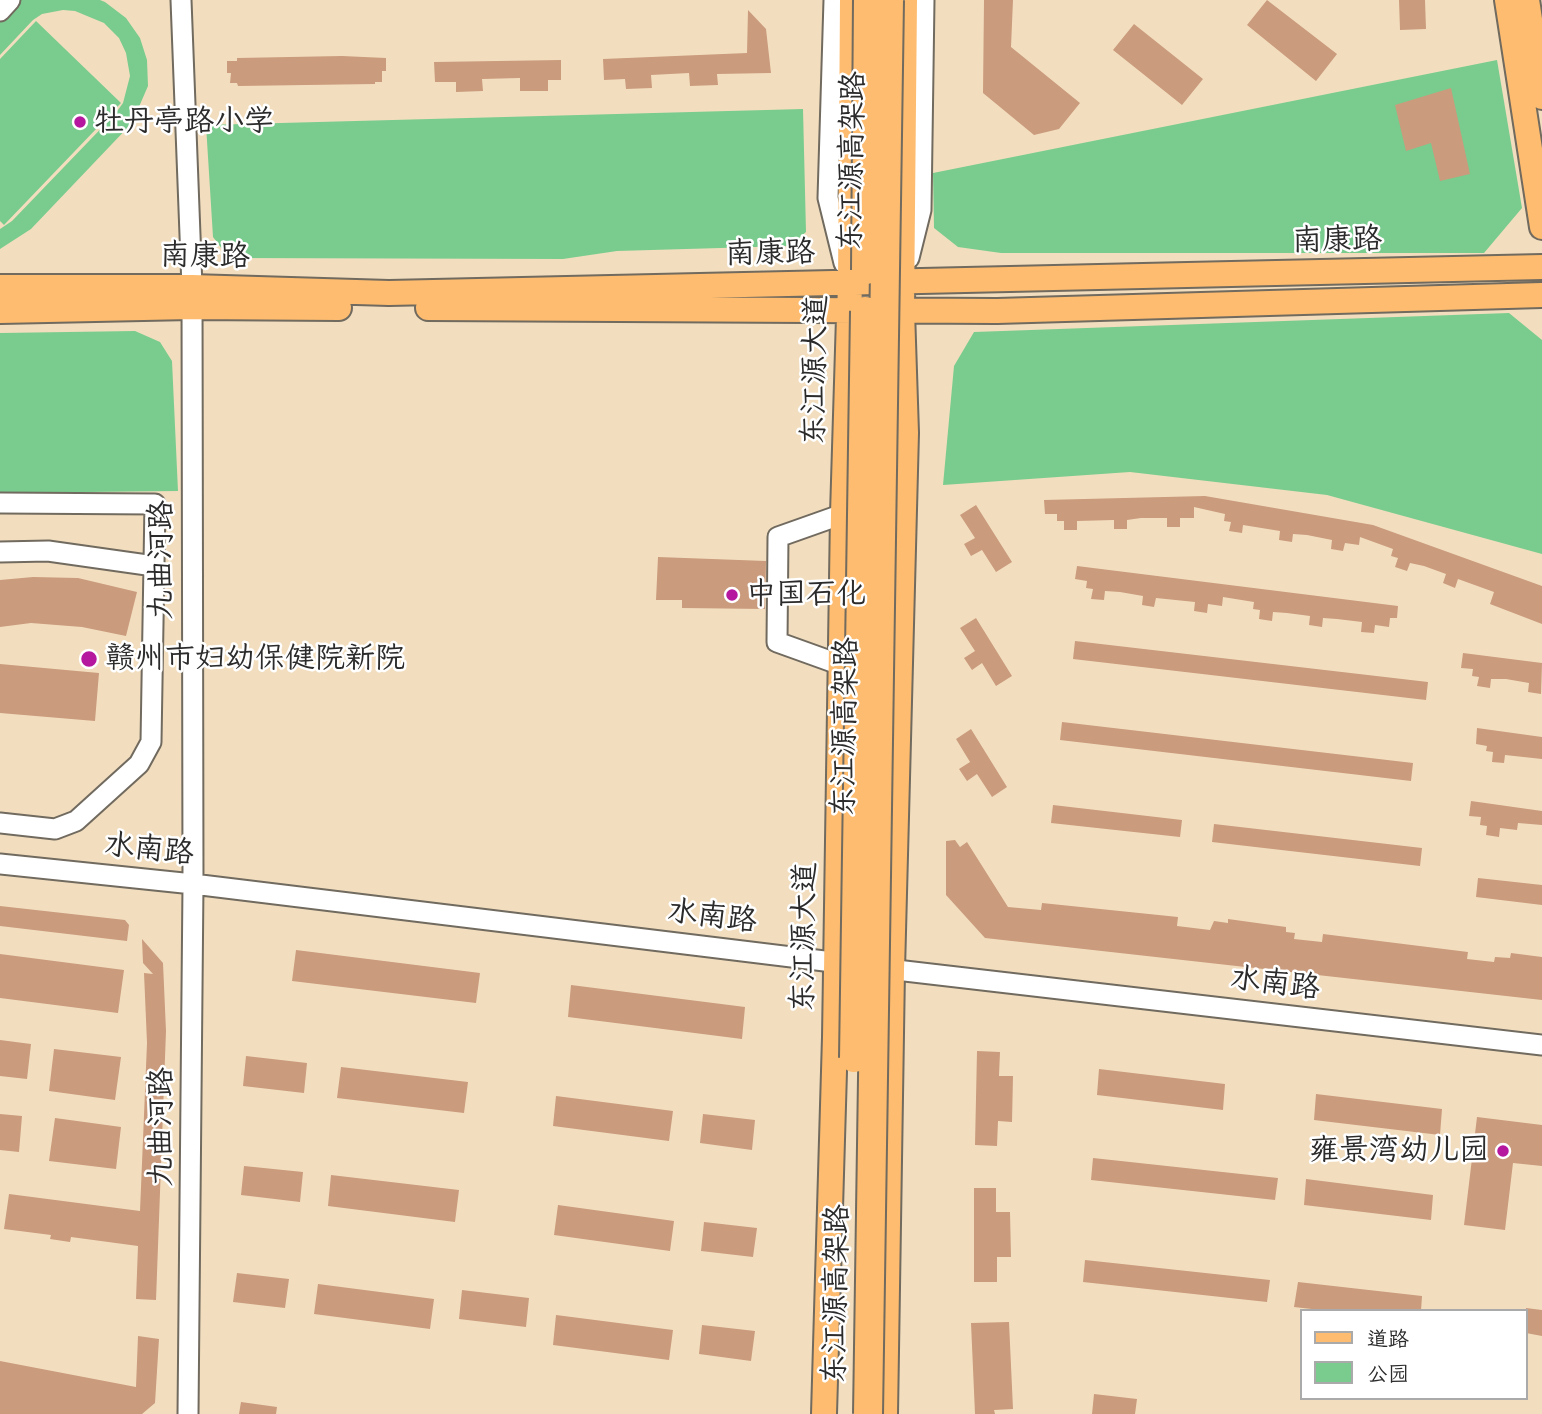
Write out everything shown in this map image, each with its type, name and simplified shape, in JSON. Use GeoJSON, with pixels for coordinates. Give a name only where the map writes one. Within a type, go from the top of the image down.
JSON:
{"type":"FeatureCollection","features":[{"type":"Feature","properties":{"kind":"highway","name":"东江源高架路"},"geometry":{"type":"LineString","coordinates":[[849,1414],[868,0]]}},
{"type":"Feature","properties":{"kind":"highway","name":"东江源高架路"},"geometry":{"type":"LineString","coordinates":[[868,1414],[889,0]]}},
{"type":"Feature","properties":{"kind":"main road","name":"东江源大道"},"geometry":{"type":"LineString","coordinates":[[824,1414],[850,284],[852,0]]}},
{"type":"Feature","properties":{"kind":"main road"},"geometry":{"type":"LineString","coordinates":[[885,1414],[892,970],[906,433],[902,311],[905,0]]}},
{"type":"Feature","properties":{"kind":"main road"},"geometry":{"type":"LineString","coordinates":[[1507,0],[1542,227]]}},
{"type":"Feature","properties":{"kind":"main road"},"geometry":{"type":"LineString","coordinates":[[1527,0],[1542,97]]}},
{"type":"Feature","properties":{"kind":"main road","name":"南康路"},"geometry":{"type":"LineString","coordinates":[[0,311],[191,297],[1542,267]]}},
{"type":"Feature","properties":{"kind":"main road","name":"南康路"},"geometry":{"type":"LineString","coordinates":[[0,287],[191,297],[849,311],[1011,310],[1542,295]]}},
{"type":"Feature","properties":{"kind":"street"},"geometry":{"type":"LineString","coordinates":[[0,11],[10,0]]}},
{"type":"Feature","properties":{"kind":"street","name":"九曲河路"},"geometry":{"type":"LineString","coordinates":[[181,0],[191,297],[193,884],[188,1414]]}},
{"type":"Feature","properties":{"kind":"street"},"geometry":{"type":"LineString","coordinates":[[834,0],[828,198],[850,284]]}},
{"type":"Feature","properties":{"kind":"street"},"geometry":{"type":"LineString","coordinates":[[903,283],[921,210],[924,0]]}},
{"type":"Feature","properties":{"kind":"street"},"geometry":{"type":"LineString","coordinates":[[0,503],[155,504],[151,742],[139,764],[76,821],[55,829],[0,823]]}},
{"type":"Feature","properties":{"kind":"street"},"geometry":{"type":"LineString","coordinates":[[841,665],[776,642],[778,537],[843,514]]}},
{"type":"Feature","properties":{"kind":"street"},"geometry":{"type":"LineString","coordinates":[[0,552],[48,551],[153,565]]}},
{"type":"Feature","properties":{"kind":"street","name":"水南路"},"geometry":{"type":"LineString","coordinates":[[0,864],[193,884],[892,970],[1542,1045]]}},
{"type":"Feature","properties":{"kind":"green space"},"geometry":{"type":"Polygon","coordinates":[[[21,0],[105,2],[126,18],[140,38],[147,60],[148,86],[132,123],[31,229],[0,249],[0,229],[12,221],[115,114],[123,103],[130,76],[126,53],[119,38],[104,23],[75,11],[42,14],[0,55],[0,22],[21,0]]]}},
{"type":"Feature","properties":{"kind":"green space"},"geometry":{"type":"Polygon","coordinates":[[[36,21],[121,103],[4,225],[0,221],[0,59],[36,21]]]}},
{"type":"Feature","properties":{"kind":"green space"},"geometry":{"type":"Polygon","coordinates":[[[1497,60],[1522,208],[1484,253],[1001,253],[958,247],[934,228],[933,173],[1497,60]]]}},
{"type":"Feature","properties":{"kind":"green space"},"geometry":{"type":"Polygon","coordinates":[[[803,109],[806,232],[790,246],[617,251],[563,259],[229,258],[213,237],[206,125],[803,109]]]}},
{"type":"Feature","properties":{"kind":"green space"},"geometry":{"type":"Polygon","coordinates":[[[1509,313],[1542,340],[1542,554],[1327,495],[1130,472],[943,485],[954,366],[974,332],[1509,313]]]}},
{"type":"Feature","properties":{"kind":"green space"},"geometry":{"type":"Polygon","coordinates":[[[135,331],[160,342],[172,361],[178,491],[0,493],[0,333],[135,331]]]}},
{"type":"Feature","properties":{"kind":"building"},"geometry":{"type":"Polygon","coordinates":[[[984,0],[1013,0],[1011,47],[1080,103],[1059,129],[1034,135],[983,93],[984,0]]]}},
{"type":"Feature","properties":{"kind":"building"},"geometry":{"type":"Polygon","coordinates":[[[1267,0],[1337,54],[1316,81],[1247,25],[1267,0]]]}},
{"type":"Feature","properties":{"kind":"building"},"geometry":{"type":"Polygon","coordinates":[[[1399,0],[1425,0],[1426,29],[1400,30],[1399,0]]]}},
{"type":"Feature","properties":{"kind":"building"},"geometry":{"type":"Polygon","coordinates":[[[748,10],[766,29],[771,73],[717,74],[718,85],[690,86],[689,73],[651,75],[652,88],[626,89],[625,79],[604,80],[603,59],[747,53],[748,10]]]}},
{"type":"Feature","properties":{"kind":"building"},"geometry":{"type":"Polygon","coordinates":[[[1134,24],[1203,79],[1182,105],[1113,50],[1134,24]]]}},
{"type":"Feature","properties":{"kind":"building"},"geometry":{"type":"Polygon","coordinates":[[[237,58],[386,58],[386,71],[382,71],[382,82],[238,86],[237,83],[230,83],[231,73],[227,73],[227,61],[237,61],[237,58]]]}},
{"type":"Feature","properties":{"kind":"building"},"geometry":{"type":"Polygon","coordinates":[[[561,60],[561,80],[548,80],[548,91],[520,91],[520,78],[482,79],[483,91],[456,92],[456,82],[435,82],[434,62],[561,60]]]}},
{"type":"Feature","properties":{"kind":"building"},"geometry":{"type":"Polygon","coordinates":[[[1451,88],[1470,174],[1440,181],[1431,143],[1406,151],[1395,105],[1451,88]]]}},
{"type":"Feature","properties":{"kind":"building"},"geometry":{"type":"Polygon","coordinates":[[[1205,496],[1373,525],[1542,586],[1542,624],[1490,604],[1494,592],[1458,579],[1455,588],[1443,583],[1446,574],[1424,566],[1410,563],[1407,571],[1395,567],[1398,558],[1391,556],[1393,549],[1360,537],[1359,545],[1345,543],[1343,551],[1331,549],[1332,540],[1307,535],[1293,534],[1292,542],[1279,540],[1280,531],[1243,525],[1242,533],[1229,531],[1231,522],[1224,521],[1225,514],[1194,507],[1194,518],[1180,518],[1180,527],[1167,527],[1167,518],[1141,518],[1127,520],[1127,529],[1114,529],[1114,520],[1077,521],[1077,530],[1064,530],[1064,521],[1057,521],[1057,514],[1045,514],[1044,500],[1205,496]]]}},
{"type":"Feature","properties":{"kind":"building"},"geometry":{"type":"Polygon","coordinates":[[[976,505],[1012,562],[996,572],[982,550],[971,556],[964,544],[975,538],[960,515],[976,505]]]}},
{"type":"Feature","properties":{"kind":"building"},"geometry":{"type":"Polygon","coordinates":[[[658,557],[766,561],[765,609],[682,608],[682,600],[656,600],[658,557]]]}},
{"type":"Feature","properties":{"kind":"building"},"geometry":{"type":"Polygon","coordinates":[[[1077,566],[1398,606],[1397,618],[1390,618],[1389,627],[1375,625],[1374,633],[1361,632],[1362,622],[1323,618],[1322,627],[1309,625],[1310,616],[1273,612],[1272,621],[1259,619],[1260,610],[1253,609],[1254,602],[1223,597],[1222,606],[1208,604],[1207,613],[1194,611],[1195,602],[1156,598],[1154,607],[1142,605],[1143,596],[1120,592],[1105,591],[1104,600],[1091,599],[1093,589],[1086,588],[1087,581],[1075,579],[1077,566]]]}},
{"type":"Feature","properties":{"kind":"building"},"geometry":{"type":"Polygon","coordinates":[[[33,577],[78,578],[137,592],[126,636],[82,627],[31,623],[0,627],[0,580],[33,577]]]}},
{"type":"Feature","properties":{"kind":"building"},"geometry":{"type":"Polygon","coordinates":[[[976,618],[1012,676],[996,686],[982,663],[972,670],[964,658],[975,651],[960,628],[976,618]]]}},
{"type":"Feature","properties":{"kind":"building"},"geometry":{"type":"Polygon","coordinates":[[[1075,641],[1428,682],[1426,700],[1073,659],[1075,641]]]}},
{"type":"Feature","properties":{"kind":"building"},"geometry":{"type":"Polygon","coordinates":[[[1463,653],[1542,663],[1541,694],[1528,692],[1529,683],[1506,679],[1491,679],[1490,688],[1477,686],[1479,677],[1472,676],[1473,669],[1461,668],[1463,653]]]}},
{"type":"Feature","properties":{"kind":"building"},"geometry":{"type":"Polygon","coordinates":[[[0,664],[99,673],[95,721],[0,713],[0,664]]]}},
{"type":"Feature","properties":{"kind":"building"},"geometry":{"type":"Polygon","coordinates":[[[1062,722],[1413,763],[1411,781],[1060,740],[1062,722]]]}},
{"type":"Feature","properties":{"kind":"building"},"geometry":{"type":"Polygon","coordinates":[[[1477,728],[1542,737],[1542,759],[1505,755],[1504,763],[1492,762],[1493,752],[1486,751],[1487,746],[1476,744],[1477,728]]]}},
{"type":"Feature","properties":{"kind":"building"},"geometry":{"type":"Polygon","coordinates":[[[971,729],[1007,787],[992,797],[977,774],[967,781],[959,769],[970,762],[956,739],[971,729]]]}},
{"type":"Feature","properties":{"kind":"building"},"geometry":{"type":"Polygon","coordinates":[[[1471,801],[1542,811],[1542,825],[1518,823],[1517,830],[1500,828],[1499,837],[1486,835],[1487,826],[1480,825],[1481,817],[1469,816],[1471,801]]]}},
{"type":"Feature","properties":{"kind":"building"},"geometry":{"type":"Polygon","coordinates":[[[1053,805],[1182,820],[1180,837],[1051,823],[1053,805]]]}},
{"type":"Feature","properties":{"kind":"building"},"geometry":{"type":"Polygon","coordinates":[[[1214,824],[1422,848],[1420,866],[1212,842],[1214,824]]]}},
{"type":"Feature","properties":{"kind":"building"},"geometry":{"type":"Polygon","coordinates":[[[955,840],[960,847],[967,842],[1008,907],[1041,910],[1042,903],[1178,917],[1177,926],[1210,930],[1214,921],[1228,923],[1228,919],[1286,927],[1286,932],[1295,933],[1294,939],[1322,942],[1323,934],[1468,952],[1467,959],[1494,962],[1495,957],[1510,958],[1511,953],[1542,957],[1542,1000],[985,938],[946,895],[946,841],[955,840]]]}},
{"type":"Feature","properties":{"kind":"building"},"geometry":{"type":"Polygon","coordinates":[[[1478,878],[1542,885],[1542,905],[1476,897],[1478,878]]]}},
{"type":"Feature","properties":{"kind":"building"},"geometry":{"type":"Polygon","coordinates":[[[0,906],[125,920],[129,925],[127,941],[0,926],[0,906]]]}},
{"type":"Feature","properties":{"kind":"building"},"geometry":{"type":"Polygon","coordinates":[[[142,939],[163,963],[166,1031],[156,1300],[136,1299],[138,1246],[71,1237],[70,1242],[50,1239],[51,1235],[4,1229],[9,1194],[140,1211],[147,1043],[144,973],[153,974],[143,963],[142,939]]]}},
{"type":"Feature","properties":{"kind":"building"},"geometry":{"type":"Polygon","coordinates":[[[296,950],[480,973],[476,1003],[292,981],[296,950]]]}},
{"type":"Feature","properties":{"kind":"building"},"geometry":{"type":"Polygon","coordinates":[[[0,954],[124,970],[118,1013],[0,998],[0,954]]]}},
{"type":"Feature","properties":{"kind":"building"},"geometry":{"type":"Polygon","coordinates":[[[571,985],[745,1007],[742,1039],[568,1017],[571,985]]]}},
{"type":"Feature","properties":{"kind":"building"},"geometry":{"type":"Polygon","coordinates":[[[0,1040],[31,1044],[27,1079],[0,1076],[0,1040]]]}},
{"type":"Feature","properties":{"kind":"building"},"geometry":{"type":"Polygon","coordinates":[[[54,1049],[121,1057],[115,1100],[49,1091],[54,1049]]]}},
{"type":"Feature","properties":{"kind":"building"},"geometry":{"type":"Polygon","coordinates":[[[977,1051],[1000,1052],[999,1076],[1013,1076],[1012,1122],[998,1121],[997,1146],[975,1145],[977,1051]]]}},
{"type":"Feature","properties":{"kind":"building"},"geometry":{"type":"Polygon","coordinates":[[[246,1056],[307,1063],[304,1093],[243,1086],[246,1056]]]}},
{"type":"Feature","properties":{"kind":"building"},"geometry":{"type":"Polygon","coordinates":[[[341,1067],[468,1082],[464,1113],[337,1098],[341,1067]]]}},
{"type":"Feature","properties":{"kind":"building"},"geometry":{"type":"Polygon","coordinates":[[[1099,1069],[1225,1084],[1223,1110],[1097,1095],[1099,1069]]]}},
{"type":"Feature","properties":{"kind":"building"},"geometry":{"type":"Polygon","coordinates":[[[1316,1094],[1442,1109],[1440,1135],[1314,1120],[1316,1094]]]}},
{"type":"Feature","properties":{"kind":"building"},"geometry":{"type":"Polygon","coordinates":[[[556,1096],[673,1111],[669,1141],[553,1126],[556,1096]]]}},
{"type":"Feature","properties":{"kind":"building"},"geometry":{"type":"Polygon","coordinates":[[[0,1114],[22,1116],[19,1152],[0,1150],[0,1114]]]}},
{"type":"Feature","properties":{"kind":"building"},"geometry":{"type":"Polygon","coordinates":[[[703,1114],[755,1120],[752,1150],[700,1143],[703,1114]]]}},
{"type":"Feature","properties":{"kind":"building"},"geometry":{"type":"Polygon","coordinates":[[[1477,1117],[1542,1125],[1542,1166],[1513,1163],[1505,1230],[1464,1225],[1477,1117]]]}},
{"type":"Feature","properties":{"kind":"building"},"geometry":{"type":"Polygon","coordinates":[[[55,1118],[121,1127],[116,1169],[49,1161],[55,1118]]]}},
{"type":"Feature","properties":{"kind":"building"},"geometry":{"type":"Polygon","coordinates":[[[1093,1158],[1278,1178],[1275,1200],[1091,1180],[1093,1158]]]}},
{"type":"Feature","properties":{"kind":"building"},"geometry":{"type":"Polygon","coordinates":[[[244,1166],[303,1172],[300,1202],[241,1195],[244,1166]]]}},
{"type":"Feature","properties":{"kind":"building"},"geometry":{"type":"Polygon","coordinates":[[[331,1175],[459,1190],[455,1222],[328,1206],[331,1175]]]}},
{"type":"Feature","properties":{"kind":"building"},"geometry":{"type":"Polygon","coordinates":[[[1306,1179],[1433,1195],[1431,1220],[1304,1205],[1306,1179]]]}},
{"type":"Feature","properties":{"kind":"building"},"geometry":{"type":"Polygon","coordinates":[[[974,1188],[996,1188],[996,1212],[1010,1212],[1011,1257],[997,1257],[997,1282],[974,1282],[974,1188]]]}},
{"type":"Feature","properties":{"kind":"building"},"geometry":{"type":"Polygon","coordinates":[[[558,1205],[674,1221],[670,1251],[554,1235],[558,1205]]]}},
{"type":"Feature","properties":{"kind":"building"},"geometry":{"type":"Polygon","coordinates":[[[704,1222],[757,1228],[753,1257],[701,1251],[704,1222]]]}},
{"type":"Feature","properties":{"kind":"building"},"geometry":{"type":"Polygon","coordinates":[[[1085,1260],[1270,1280],[1267,1302],[1083,1282],[1085,1260]]]}},
{"type":"Feature","properties":{"kind":"building"},"geometry":{"type":"Polygon","coordinates":[[[237,1273],[289,1279],[285,1308],[233,1302],[237,1273]]]}},
{"type":"Feature","properties":{"kind":"building"},"geometry":{"type":"Polygon","coordinates":[[[1298,1282],[1422,1296],[1421,1309],[1294,1307],[1298,1282]]]}},
{"type":"Feature","properties":{"kind":"building"},"geometry":{"type":"Polygon","coordinates":[[[318,1284],[434,1299],[430,1329],[314,1314],[318,1284]]]}},
{"type":"Feature","properties":{"kind":"building"},"geometry":{"type":"Polygon","coordinates":[[[462,1290],[529,1298],[526,1327],[459,1319],[462,1290]]]}},
{"type":"Feature","properties":{"kind":"building"},"geometry":{"type":"Polygon","coordinates":[[[1526,1309],[1542,1310],[1542,1336],[1528,1333],[1526,1309]]]}},
{"type":"Feature","properties":{"kind":"building"},"geometry":{"type":"Polygon","coordinates":[[[556,1315],[673,1330],[669,1360],[553,1345],[556,1315]]]}},
{"type":"Feature","properties":{"kind":"building"},"geometry":{"type":"Polygon","coordinates":[[[1009,1322],[1013,1409],[994,1410],[995,1414],[975,1414],[971,1323],[1009,1322]]]}},
{"type":"Feature","properties":{"kind":"building"},"geometry":{"type":"Polygon","coordinates":[[[702,1325],[755,1331],[751,1361],[699,1354],[702,1325]]]}},
{"type":"Feature","properties":{"kind":"building"},"geometry":{"type":"Polygon","coordinates":[[[138,1336],[159,1339],[155,1403],[142,1414],[0,1414],[0,1361],[136,1387],[138,1336]]]}},
{"type":"Feature","properties":{"kind":"building"},"geometry":{"type":"Polygon","coordinates":[[[1094,1394],[1137,1399],[1135,1414],[1092,1414],[1094,1394]]]}},
{"type":"Feature","properties":{"kind":"building"},"geometry":{"type":"Polygon","coordinates":[[[241,1402],[277,1407],[276,1414],[239,1414],[241,1402]]]}},
{"type":"Feature","properties":{"kind":"place","name":"牡丹亭路小学"},"geometry":{"type":"Point","coordinates":[80,122]}},
{"type":"Feature","properties":{"kind":"place","name":"中国石化"},"geometry":{"type":"Point","coordinates":[732,595]}},
{"type":"Feature","properties":{"kind":"place","name":"赣州市妇幼保健院新院"},"geometry":{"type":"Point","coordinates":[89,659]}},
{"type":"Feature","properties":{"kind":"place","name":"雍景湾幼儿园"},"geometry":{"type":"Point","coordinates":[1503,1151]}}]}
